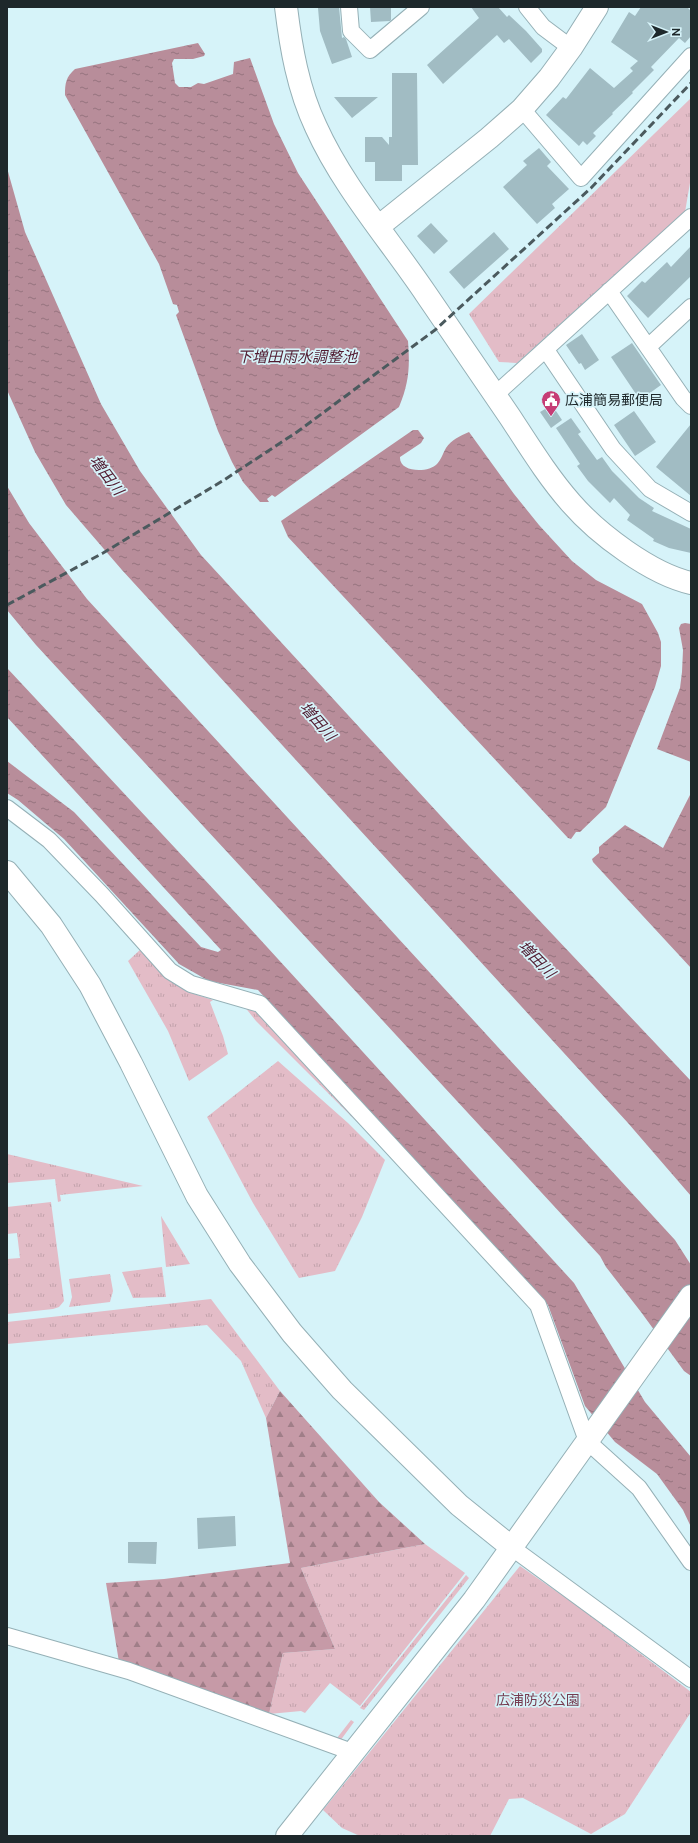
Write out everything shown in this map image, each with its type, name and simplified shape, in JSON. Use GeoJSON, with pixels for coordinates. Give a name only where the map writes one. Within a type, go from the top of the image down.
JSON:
{"type":"FeatureCollection","features":[{"type":"Feature","properties":{"kind":"street"},"geometry":{"type":"LineString","coordinates":[[286,7],[290,41],[302,93],[332,159],[543,466],[567,497],[599,531],[622,548],[653,567],[691,583]]}},
{"type":"Feature","properties":{"kind":"street"},"geometry":{"type":"LineString","coordinates":[[349,7],[352,31],[370,50],[421,7]]}},
{"type":"Feature","properties":{"kind":"street"},"geometry":{"type":"LineString","coordinates":[[527,7],[543,27],[571,48]]}},
{"type":"Feature","properties":{"kind":"street"},"geometry":{"type":"LineString","coordinates":[[378,227],[489,138],[522,109],[549,78],[571,48],[597,7]]}},
{"type":"Feature","properties":{"kind":"street"},"geometry":{"type":"LineString","coordinates":[[522,109],[581,178],[691,56]]}},
{"type":"Feature","properties":{"kind":"street"},"geometry":{"type":"LineString","coordinates":[[495,396],[691,217]]}},
{"type":"Feature","properties":{"kind":"street"},"geometry":{"type":"LineString","coordinates":[[609,291],[683,398],[691,406]]}},
{"type":"Feature","properties":{"kind":"street"},"geometry":{"type":"LineString","coordinates":[[648,348],[691,307]]}},
{"type":"Feature","properties":{"kind":"street"},"geometry":{"type":"LineString","coordinates":[[546,350],[613,449],[650,489],[691,513]]}},
{"type":"Feature","properties":{"kind":"street"},"geometry":{"type":"LineString","coordinates":[[7,808],[49,840],[102,895],[170,971],[191,984],[260,1004],[538,1305],[590,1437],[639,1488],[691,1562]]}},
{"type":"Feature","properties":{"kind":"street"},"geometry":{"type":"LineString","coordinates":[[7,872],[51,925],[90,985],[131,1063],[197,1196],[240,1264],[292,1333],[342,1390],[459,1505],[511,1547],[691,1679]]}},
{"type":"Feature","properties":{"kind":"street"},"geometry":{"type":"LineString","coordinates":[[287,1836],[352,1752],[474,1600],[691,1296]]}},
{"type":"Feature","properties":{"kind":"street"},"geometry":{"type":"LineString","coordinates":[[7,1636],[129,1671],[352,1752]]}},
{"type":"Feature","properties":{"kind":"green space"},"geometry":{"type":"Polygon","coordinates":[[[691,98],[691,177],[685,212],[517,363],[499,362],[469,314],[691,98]]]}},
{"type":"Feature","properties":{"kind":"green space"},"geometry":{"type":"Polygon","coordinates":[[[142,948],[173,983],[188,992],[213,1000],[210,1002],[228,1054],[189,1081],[168,1031],[128,961],[142,948]]]}},
{"type":"Feature","properties":{"kind":"green space"},"geometry":{"type":"Polygon","coordinates":[[[244,1006],[255,1008],[392,1157],[256,1021],[244,1006]]]}},
{"type":"Feature","properties":{"kind":"green space"},"geometry":{"type":"Polygon","coordinates":[[[278,1061],[348,1123],[385,1160],[362,1217],[335,1271],[299,1278],[253,1203],[207,1117],[278,1061]]]}},
{"type":"Feature","properties":{"kind":"green space"},"geometry":{"type":"Polygon","coordinates":[[[7,1154],[143,1186],[60,1195],[61,1201],[58,1202],[55,1179],[7,1183],[7,1154]]]}},
{"type":"Feature","properties":{"kind":"green space"},"geometry":{"type":"Polygon","coordinates":[[[51,1202],[64,1301],[59,1307],[53,1309],[7,1314],[7,1259],[20,1258],[17,1233],[7,1234],[7,1207],[51,1202]]]}},
{"type":"Feature","properties":{"kind":"green space"},"geometry":{"type":"Polygon","coordinates":[[[161,1216],[190,1264],[166,1267],[161,1216]]]}},
{"type":"Feature","properties":{"kind":"green space"},"geometry":{"type":"Polygon","coordinates":[[[162,1267],[166,1297],[133,1298],[122,1272],[162,1267]]]}},
{"type":"Feature","properties":{"kind":"green space"},"geometry":{"type":"Polygon","coordinates":[[[110,1274],[113,1291],[110,1302],[69,1307],[72,1297],[69,1279],[110,1274]]]}},
{"type":"Feature","properties":{"kind":"green space"},"geometry":{"type":"Polygon","coordinates":[[[211,1299],[280,1391],[266,1418],[241,1361],[207,1325],[7,1344],[7,1322],[211,1299]]]}},
{"type":"Feature","properties":{"kind":"green space"},"geometry":{"type":"Polygon","coordinates":[[[280,1391],[379,1502],[425,1544],[301,1568],[335,1649],[283,1653],[269,1714],[119,1662],[106,1583],[164,1579],[290,1563],[266,1418],[280,1391]]]}},
{"type":"Feature","properties":{"kind":"green space"},"geometry":{"type":"Polygon","coordinates":[[[425,1544],[465,1573],[360,1706],[330,1683],[305,1713],[301,1711],[269,1714],[283,1653],[335,1649],[301,1568],[425,1544]]]}},
{"type":"Feature","properties":{"kind":"green space","name":"広浦防災公園"},"geometry":{"type":"Polygon","coordinates":[[[520,1566],[579,1607],[691,1692],[691,1712],[625,1814],[591,1834],[523,1798],[509,1799],[490,1836],[360,1836],[342,1828],[323,1810],[520,1566]]]}},
{"type":"Feature","properties":{"kind":"green space"},"geometry":{"type":"Polygon","coordinates":[[[466,1575],[469,1578],[364,1710],[360,1708],[466,1575]]]}},
{"type":"Feature","properties":{"kind":"green space"},"geometry":{"type":"Polygon","coordinates":[[[351,1720],[354,1722],[340,1741],[337,1738],[351,1720]]]}},
{"type":"Feature","properties":{"kind":"water","name":"下増田雨水調整池"},"geometry":{"type":"Polygon","coordinates":[[[198,43],[205,54],[204,56],[193,59],[174,59],[172,63],[175,83],[179,87],[191,87],[198,83],[204,84],[233,74],[234,62],[250,58],[274,124],[298,173],[408,341],[408,375],[399,407],[275,497],[272,495],[267,499],[269,502],[260,502],[243,482],[232,462],[218,431],[176,315],[179,312],[177,305],[173,304],[159,264],[65,95],[67,80],[75,69],[198,43]]]}},
{"type":"Feature","properties":{"kind":"water","name":"増田川"},"geometry":{"type":"Polygon","coordinates":[[[7,168],[25,232],[101,404],[140,471],[201,555],[450,826],[691,1081],[691,1196],[628,1123],[122,570],[66,505],[35,452],[7,390],[7,168]]]}},
{"type":"Feature","properties":{"kind":"water"},"geometry":{"type":"Polygon","coordinates":[[[413,430],[418,430],[424,438],[421,443],[400,457],[404,466],[415,470],[433,467],[437,464],[446,448],[453,440],[469,432],[514,494],[539,525],[572,561],[596,580],[642,604],[658,633],[661,642],[661,666],[655,687],[606,807],[580,832],[576,832],[571,839],[568,838],[288,537],[281,521],[413,430]]]}},
{"type":"Feature","properties":{"kind":"water"},"geometry":{"type":"Polygon","coordinates":[[[7,486],[29,523],[87,599],[675,1240],[691,1265],[691,1376],[684,1371],[606,1267],[600,1256],[36,645],[7,610],[7,486]]]}},
{"type":"Feature","properties":{"kind":"water"},"geometry":{"type":"Polygon","coordinates":[[[681,624],[691,624],[691,762],[657,749],[680,688],[683,650],[679,628],[681,624]]]}},
{"type":"Feature","properties":{"kind":"water"},"geometry":{"type":"Polygon","coordinates":[[[7,668],[246,924],[574,1283],[645,1402],[691,1457],[691,1527],[683,1510],[657,1474],[615,1442],[585,1406],[548,1305],[258,990],[209,981],[179,964],[64,839],[18,800],[7,793],[7,761],[74,812],[201,947],[218,952],[221,950],[7,717],[7,668]]]}},
{"type":"Feature","properties":{"kind":"water"},"geometry":{"type":"Polygon","coordinates":[[[691,793],[691,968],[593,862],[592,859],[599,853],[599,847],[625,825],[663,848],[691,793]]]}},
{"type":"Feature","properties":{"kind":"building"},"geometry":{"type":"Polygon","coordinates":[[[339,7],[342,38],[344,37],[346,39],[352,57],[332,64],[320,31],[318,8],[339,7]]]}},
{"type":"Feature","properties":{"kind":"building"},"geometry":{"type":"Polygon","coordinates":[[[370,7],[391,7],[391,20],[371,22],[370,7]]]}},
{"type":"Feature","properties":{"kind":"building"},"geometry":{"type":"Polygon","coordinates":[[[471,7],[498,7],[507,17],[509,15],[526,31],[542,49],[542,52],[531,63],[509,39],[504,43],[497,35],[443,84],[427,65],[479,18],[471,7]]]}},
{"type":"Feature","properties":{"kind":"building"},"geometry":{"type":"Polygon","coordinates":[[[641,7],[687,7],[691,11],[691,36],[685,43],[679,38],[651,67],[654,70],[593,133],[596,136],[587,145],[583,141],[579,146],[546,115],[563,97],[566,99],[590,68],[614,88],[633,71],[630,68],[638,61],[611,42],[629,12],[635,16],[641,7]]]}},
{"type":"Feature","properties":{"kind":"building"},"geometry":{"type":"Polygon","coordinates":[[[392,73],[417,73],[418,165],[402,165],[402,181],[375,181],[375,162],[365,162],[365,137],[382,137],[389,145],[389,137],[392,137],[392,73]]]}},
{"type":"Feature","properties":{"kind":"building"},"geometry":{"type":"Polygon","coordinates":[[[334,97],[378,97],[352,118],[334,97]]]}},
{"type":"Feature","properties":{"kind":"building"},"geometry":{"type":"Polygon","coordinates":[[[539,148],[551,162],[547,166],[569,189],[552,204],[555,208],[537,224],[503,187],[527,165],[523,161],[539,148]]]}},
{"type":"Feature","properties":{"kind":"building"},"geometry":{"type":"Polygon","coordinates":[[[431,223],[448,241],[434,254],[417,236],[431,223]]]}},
{"type":"Feature","properties":{"kind":"building"},"geometry":{"type":"Polygon","coordinates":[[[494,232],[509,249],[464,289],[449,272],[494,232]]]}},
{"type":"Feature","properties":{"kind":"building"},"geometry":{"type":"Polygon","coordinates":[[[691,246],[691,276],[648,318],[627,296],[642,281],[645,283],[667,262],[671,267],[691,246]]]}},
{"type":"Feature","properties":{"kind":"building"},"geometry":{"type":"Polygon","coordinates":[[[582,334],[599,360],[585,370],[566,345],[582,334]]]}},
{"type":"Feature","properties":{"kind":"building"},"geometry":{"type":"Polygon","coordinates":[[[632,343],[661,385],[640,400],[611,357],[632,343]]]}},
{"type":"Feature","properties":{"kind":"building"},"geometry":{"type":"Polygon","coordinates":[[[552,405],[562,420],[551,428],[540,412],[552,405]]]}},
{"type":"Feature","properties":{"kind":"building"},"geometry":{"type":"Polygon","coordinates":[[[634,411],[656,442],[635,456],[614,425],[634,411]]]}},
{"type":"Feature","properties":{"kind":"building"},"geometry":{"type":"Polygon","coordinates":[[[571,418],[581,432],[578,434],[597,460],[602,457],[612,471],[639,498],[654,508],[652,511],[691,529],[691,553],[669,548],[653,541],[654,539],[627,520],[630,515],[614,498],[610,503],[588,481],[577,466],[580,464],[556,428],[571,418]]]}},
{"type":"Feature","properties":{"kind":"building"},"geometry":{"type":"Polygon","coordinates":[[[691,424],[691,496],[656,467],[691,424]]]}},
{"type":"Feature","properties":{"kind":"building"},"geometry":{"type":"Polygon","coordinates":[[[235,1516],[236,1546],[198,1549],[197,1518],[235,1516]]]}},
{"type":"Feature","properties":{"kind":"building"},"geometry":{"type":"Polygon","coordinates":[[[128,1542],[157,1542],[156,1564],[128,1563],[128,1542]]]}},
{"type":"Feature","properties":{"kind":"railway"},"geometry":{"type":"LineString","coordinates":[[7,605],[103,553],[224,480],[297,432],[435,330],[591,188],[691,83]]}},
{"type":"Feature","properties":{"kind":"place","name":"広浦簡易郵便局"},"geometry":{"type":"Point","coordinates":[551,417]}}]}
